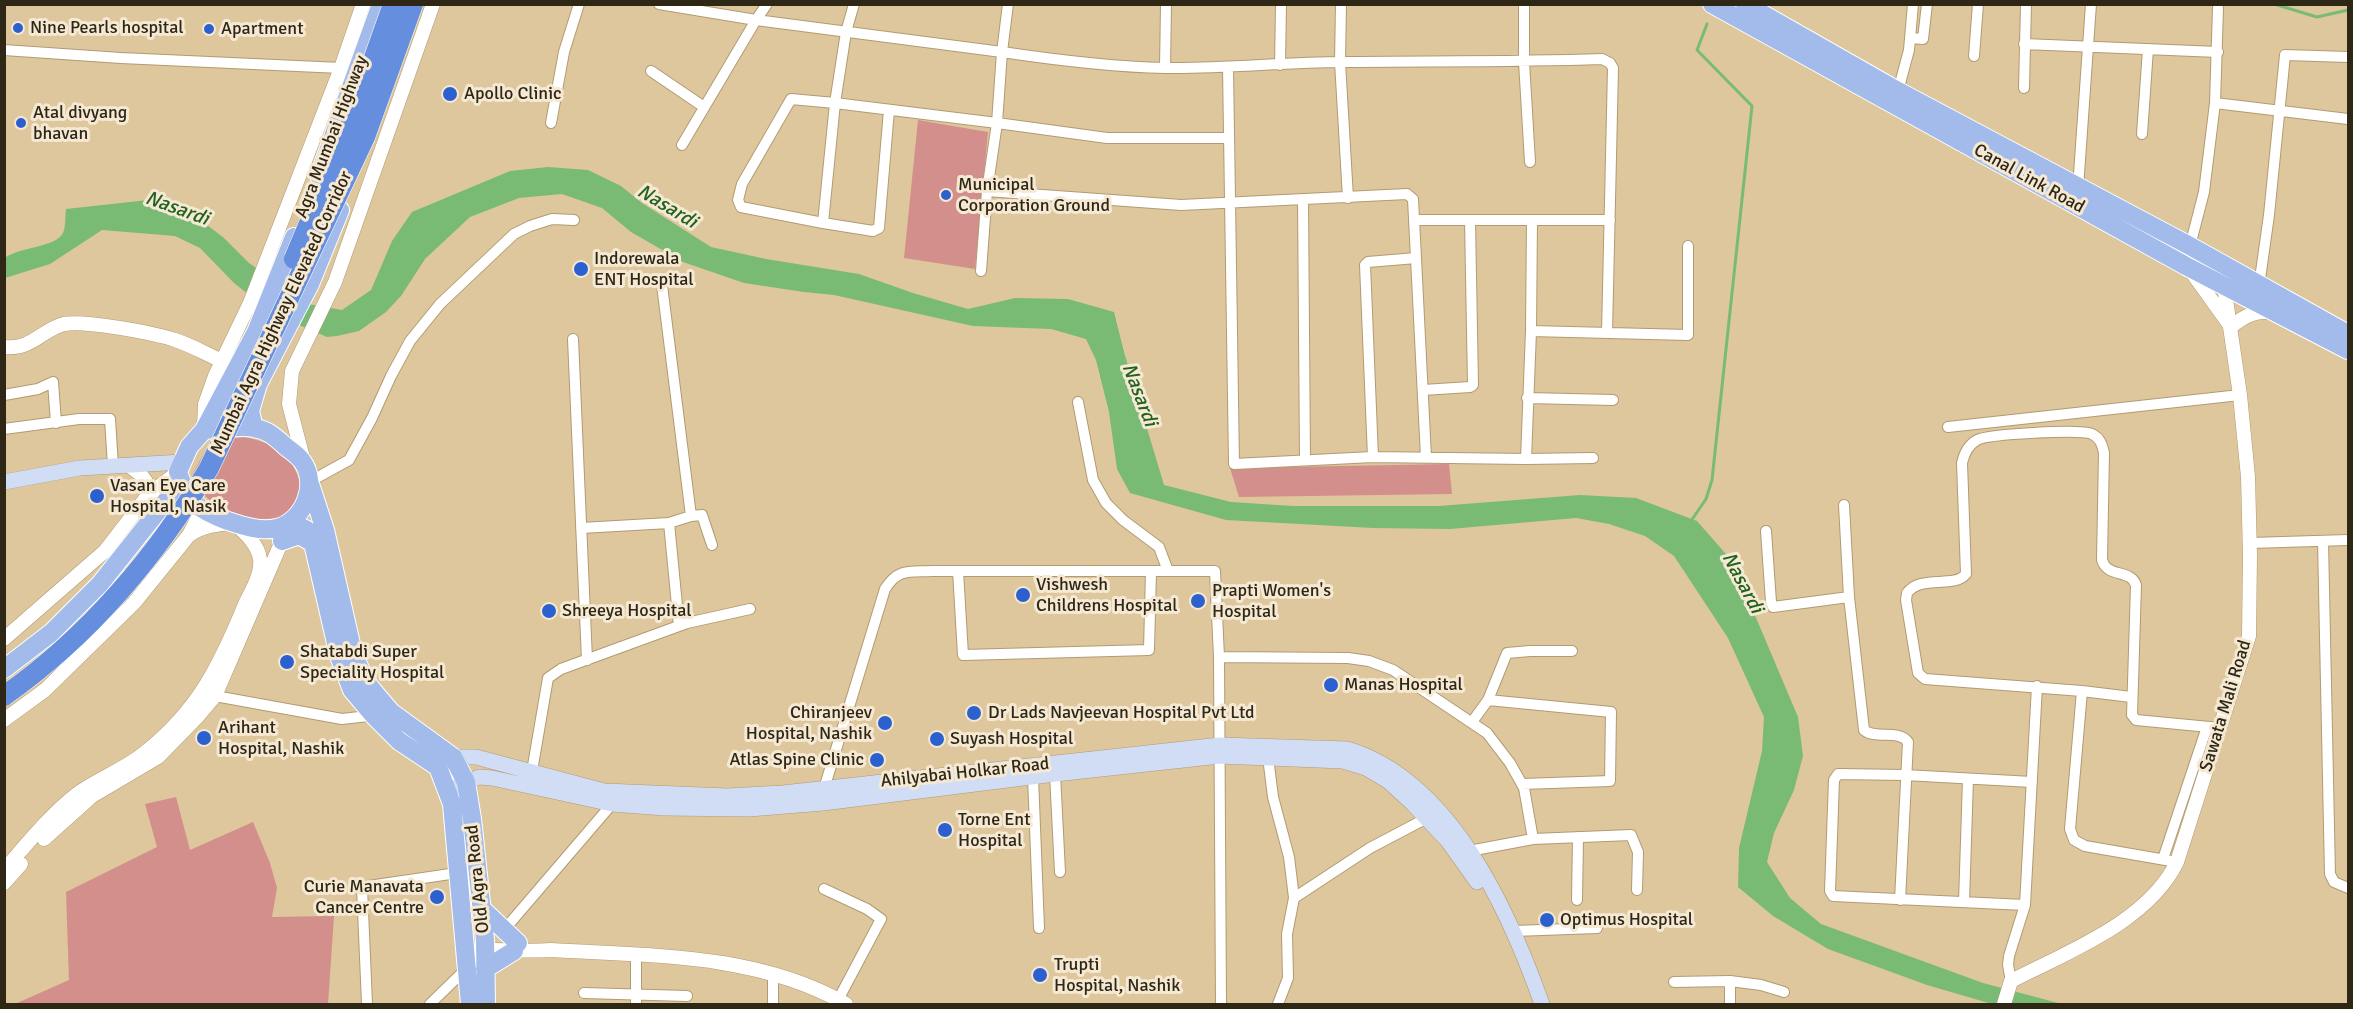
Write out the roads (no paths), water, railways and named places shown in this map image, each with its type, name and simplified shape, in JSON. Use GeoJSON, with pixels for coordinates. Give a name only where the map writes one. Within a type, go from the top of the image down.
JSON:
{"type":"FeatureCollection","features":[{"type":"Feature","properties":{"kind":"highway","name":"Mumbai Agra Highway Elevated Corridor"},"geometry":{"type":"LineString","coordinates":[[4,680],[56,638],[103,590],[145,541],[205,454],[321,197],[348,130],[393,4]]}},
{"type":"Feature","properties":{"kind":"highway","name":"Mumbai Agra Highway Elevated Corridor"},"geometry":{"type":"LineString","coordinates":[[4,696],[63,650],[104,608],[150,555],[185,509],[213,458],[365,137],[413,4]]}},
{"type":"Feature","properties":{"kind":"main road","name":"Agra Mumbai Highway"},"geometry":{"type":"LineString","coordinates":[[204,430],[258,327],[329,151],[381,4]]}},
{"type":"Feature","properties":{"kind":"main road"},"geometry":{"type":"LineString","coordinates":[[254,428],[250,411],[258,384],[310,284],[422,4]]}},
{"type":"Feature","properties":{"kind":"main road","name":"Canal Link Road"},"geometry":{"type":"LineString","coordinates":[[1712,4],[2187,266],[2349,350]]}},
{"type":"Feature","properties":{"kind":"main road","name":"Canal Link Road"},"geometry":{"type":"LineString","coordinates":[[1745,4],[1898,91],[2190,246],[2349,334]]}},
{"type":"Feature","properties":{"kind":"main road"},"geometry":{"type":"LineString","coordinates":[[4,669],[51,633],[100,584],[181,472],[189,447],[204,430],[254,428],[271,433],[304,462],[330,551],[354,657],[382,714],[399,741],[446,762]]}},
{"type":"Feature","properties":{"kind":"main road"},"geometry":{"type":"LineString","coordinates":[[4,482],[80,468],[120,465],[181,472]]}},
{"type":"Feature","properties":{"kind":"main road"},"geometry":{"type":"LineString","coordinates":[[181,472],[200,508],[234,523],[259,529],[277,528],[291,522],[305,505],[309,482]]}},
{"type":"Feature","properties":{"kind":"main road"},"geometry":{"type":"LineString","coordinates":[[4,705],[63,659],[113,609],[200,508]]}},
{"type":"Feature","properties":{"kind":"main road"},"geometry":{"type":"LineString","coordinates":[[291,522],[307,530],[313,543],[339,657],[352,690],[382,714]]}},
{"type":"Feature","properties":{"kind":"main road"},"geometry":{"type":"LineString","coordinates":[[282,541],[299,535],[313,543]]}},
{"type":"Feature","properties":{"kind":"main road","name":"Ahilyabai Holkar Road"},"geometry":{"type":"LineString","coordinates":[[446,762],[476,757],[531,780],[612,804],[664,808],[749,809],[823,796],[1220,751],[1329,747],[1365,754],[1414,786],[1469,851],[1491,885],[1514,931],[1542,1005]]}},
{"type":"Feature","properties":{"kind":"main road","name":"Ahilyabai Holkar Road"},"geometry":{"type":"LineString","coordinates":[[449,798],[466,782],[479,777],[531,780],[604,791],[727,796],[823,796],[1033,777],[1220,751],[1268,757],[1343,761],[1366,768],[1388,781],[1447,840],[1482,888],[1504,929],[1532,1005]]}},
{"type":"Feature","properties":{"kind":"main road","name":"Old Agra Road"},"geometry":{"type":"LineString","coordinates":[[446,762],[466,782],[482,908],[486,1005]]}},
{"type":"Feature","properties":{"kind":"main road","name":"Old Agra Road"},"geometry":{"type":"LineString","coordinates":[[446,762],[470,1005]]}},
{"type":"Feature","properties":{"kind":"main road"},"geometry":{"type":"LineString","coordinates":[[482,908],[504,930],[516,947],[485,969]]}},
{"type":"Feature","properties":{"kind":"street"},"geometry":{"type":"LineString","coordinates":[[204,430],[205,404],[264,266],[341,68],[363,4]]}},
{"type":"Feature","properties":{"kind":"street"},"geometry":{"type":"LineString","coordinates":[[304,462],[289,404],[288,388],[292,371],[335,282],[433,4]]}},
{"type":"Feature","properties":{"kind":"street"},"geometry":{"type":"LineString","coordinates":[[551,123],[564,52],[579,4]]}},
{"type":"Feature","properties":{"kind":"street"},"geometry":{"type":"LineString","coordinates":[[659,4],[756,20],[1089,64],[1165,68],[1340,62],[1524,62],[1602,59],[1610,63],[1612,68],[1607,333]]}},
{"type":"Feature","properties":{"kind":"street"},"geometry":{"type":"LineString","coordinates":[[682,145],[767,4]]}},
{"type":"Feature","properties":{"kind":"street"},"geometry":{"type":"LineString","coordinates":[[823,223],[835,103],[846,32],[854,4]]}},
{"type":"Feature","properties":{"kind":"street"},"geometry":{"type":"LineString","coordinates":[[981,272],[987,191],[997,123],[1008,4]]}},
{"type":"Feature","properties":{"kind":"street"},"geometry":{"type":"LineString","coordinates":[[1165,68],[1166,4]]}},
{"type":"Feature","properties":{"kind":"street"},"geometry":{"type":"LineString","coordinates":[[1280,65],[1281,4]]}},
{"type":"Feature","properties":{"kind":"street"},"geometry":{"type":"LineString","coordinates":[[1341,4],[1340,62],[1348,198]]}},
{"type":"Feature","properties":{"kind":"street"},"geometry":{"type":"LineString","coordinates":[[1524,4],[1524,62],[1530,162]]}},
{"type":"Feature","properties":{"kind":"street"},"geometry":{"type":"LineString","coordinates":[[1898,91],[1909,51],[1913,4]]}},
{"type":"Feature","properties":{"kind":"street"},"geometry":{"type":"LineString","coordinates":[[1910,38],[1923,39],[1927,4]]}},
{"type":"Feature","properties":{"kind":"street"},"geometry":{"type":"LineString","coordinates":[[1974,56],[1978,4]]}},
{"type":"Feature","properties":{"kind":"street"},"geometry":{"type":"LineString","coordinates":[[2024,88],[2026,4]]}},
{"type":"Feature","properties":{"kind":"street"},"geometry":{"type":"LineString","coordinates":[[2078,188],[2086,46],[2091,4]]}},
{"type":"Feature","properties":{"kind":"street"},"geometry":{"type":"LineString","coordinates":[[2190,246],[2208,170],[2215,103],[2218,8]]}},
{"type":"Feature","properties":{"kind":"street"},"geometry":{"type":"LineString","coordinates":[[2024,44],[2218,52]]}},
{"type":"Feature","properties":{"kind":"street"},"geometry":{"type":"LineString","coordinates":[[2142,134],[2148,49]]}},
{"type":"Feature","properties":{"kind":"street"},"geometry":{"type":"LineString","coordinates":[[4,50],[341,68]]}},
{"type":"Feature","properties":{"kind":"street"},"geometry":{"type":"LineString","coordinates":[[2259,286],[2269,215],[2285,55],[2349,57]]}},
{"type":"Feature","properties":{"kind":"street"},"geometry":{"type":"LineString","coordinates":[[1228,67],[1234,464],[1373,457],[1593,458]]}},
{"type":"Feature","properties":{"kind":"street"},"geometry":{"type":"LineString","coordinates":[[651,71],[704,107]]}},
{"type":"Feature","properties":{"kind":"street"},"geometry":{"type":"LineString","coordinates":[[889,110],[879,228],[873,231],[741,207],[738,200],[742,184],[791,99],[835,103],[1107,138],[1229,138]]}},
{"type":"Feature","properties":{"kind":"street"},"geometry":{"type":"LineString","coordinates":[[2215,103],[2349,119]]}},
{"type":"Feature","properties":{"kind":"street"},"geometry":{"type":"LineString","coordinates":[[987,191],[1181,205],[1407,194],[1413,199],[1426,457]]}},
{"type":"Feature","properties":{"kind":"street"},"geometry":{"type":"LineString","coordinates":[[1303,200],[1305,459]]}},
{"type":"Feature","properties":{"kind":"street"},"geometry":{"type":"LineString","coordinates":[[309,482],[349,460],[410,341],[440,304],[514,234],[552,219],[574,220]]}},
{"type":"Feature","properties":{"kind":"street"},"geometry":{"type":"LineString","coordinates":[[1414,220],[1610,220]]}},
{"type":"Feature","properties":{"kind":"street"},"geometry":{"type":"LineString","coordinates":[[1423,390],[1473,385],[1470,220]]}},
{"type":"Feature","properties":{"kind":"street"},"geometry":{"type":"LineString","coordinates":[[1527,459],[1532,220]]}},
{"type":"Feature","properties":{"kind":"street"},"geometry":{"type":"LineString","coordinates":[[1531,331],[1688,335],[1688,246]]}},
{"type":"Feature","properties":{"kind":"street"},"geometry":{"type":"LineString","coordinates":[[1373,457],[1365,265],[1368,262],[1416,258]]}},
{"type":"Feature","properties":{"kind":"street"},"geometry":{"type":"LineString","coordinates":[[2187,266],[2231,327],[2253,313],[2275,312]]}},
{"type":"Feature","properties":{"kind":"street","name":"Sawata Mali Road"},"geometry":{"type":"LineString","coordinates":[[2011,981],[2116,926],[2161,889],[2177,862],[2213,728],[2248,641],[2250,543],[2248,477],[2240,395],[2224,286],[2229,268]]}},
{"type":"Feature","properties":{"kind":"street"},"geometry":{"type":"LineString","coordinates":[[662,285],[691,516]]}},
{"type":"Feature","properties":{"kind":"street"},"geometry":{"type":"LineString","coordinates":[[4,347],[23,346],[58,327],[72,323],[137,332],[174,340],[222,361]]}},
{"type":"Feature","properties":{"kind":"street"},"geometry":{"type":"LineString","coordinates":[[573,339],[587,660]]}},
{"type":"Feature","properties":{"kind":"street"},"geometry":{"type":"LineString","coordinates":[[4,395],[38,389],[53,382],[56,423]]}},
{"type":"Feature","properties":{"kind":"street"},"geometry":{"type":"LineString","coordinates":[[1948,427],[2240,395]]}},
{"type":"Feature","properties":{"kind":"street"},"geometry":{"type":"LineString","coordinates":[[1527,398],[1613,400]]}},
{"type":"Feature","properties":{"kind":"street"},"geometry":{"type":"LineString","coordinates":[[1078,402],[1093,480],[1098,490],[1106,503],[1123,520],[1159,547],[1168,571]]}},
{"type":"Feature","properties":{"kind":"street"},"geometry":{"type":"LineString","coordinates":[[4,429],[79,419],[110,419],[120,465],[144,478],[149,486],[149,494]]}},
{"type":"Feature","properties":{"kind":"street"},"geometry":{"type":"LineString","coordinates":[[2132,697],[2037,686],[1925,679],[1918,673],[1906,600],[1907,593],[1914,586],[1960,579],[1966,574],[1962,463],[1972,443],[1987,438],[2077,431],[2095,435],[2103,447],[2103,566],[2118,574],[2130,576],[2136,585],[2132,715],[2136,720],[2213,728],[2163,859]]}},
{"type":"Feature","properties":{"kind":"street"},"geometry":{"type":"LineString","coordinates":[[4,639],[105,551],[149,494],[181,472]]}},
{"type":"Feature","properties":{"kind":"street"},"geometry":{"type":"LineString","coordinates":[[1844,505],[1849,597],[1864,730],[1870,734],[1901,736],[1907,739],[1900,900]]}},
{"type":"Feature","properties":{"kind":"street"},"geometry":{"type":"LineString","coordinates":[[189,536],[200,508]]}},
{"type":"Feature","properties":{"kind":"street"},"geometry":{"type":"LineString","coordinates":[[581,528],[669,523],[702,515],[712,544]]}},
{"type":"Feature","properties":{"kind":"street"},"geometry":{"type":"LineString","coordinates":[[4,883],[78,793],[144,754],[210,692],[234,633],[264,570],[291,522]]}},
{"type":"Feature","properties":{"kind":"street"},"geometry":{"type":"LineString","coordinates":[[4,720],[45,690],[134,603],[189,536],[199,529],[217,524],[234,523],[256,547],[264,570]]}},
{"type":"Feature","properties":{"kind":"street"},"geometry":{"type":"LineString","coordinates":[[669,523],[679,626]]}},
{"type":"Feature","properties":{"kind":"street"},"geometry":{"type":"LineString","coordinates":[[1766,531],[1773,607],[1849,597]]}},
{"type":"Feature","properties":{"kind":"street"},"geometry":{"type":"LineString","coordinates":[[2250,543],[2349,540]]}},
{"type":"Feature","properties":{"kind":"street"},"geometry":{"type":"LineString","coordinates":[[2323,541],[2330,874],[2334,882],[2349,888]]}},
{"type":"Feature","properties":{"kind":"street"},"geometry":{"type":"LineString","coordinates":[[958,571],[963,655],[1149,650],[1151,571]]}},
{"type":"Feature","properties":{"kind":"street"},"geometry":{"type":"LineString","coordinates":[[823,796],[885,589],[892,578],[902,572],[1215,571],[1219,657],[1221,1005]]}},
{"type":"Feature","properties":{"kind":"street"},"geometry":{"type":"LineString","coordinates":[[531,780],[548,678],[561,669],[679,626],[750,609]]}},
{"type":"Feature","properties":{"kind":"street"},"geometry":{"type":"LineString","coordinates":[[1472,722],[1488,700],[1507,653],[1572,651]]}},
{"type":"Feature","properties":{"kind":"street"},"geometry":{"type":"LineString","coordinates":[[1219,657],[1348,658],[1369,661],[1393,670],[1487,733],[1510,763],[1522,784],[1533,839]]}},
{"type":"Feature","properties":{"kind":"street"},"geometry":{"type":"LineString","coordinates":[[2004,1005],[2011,981],[2008,971],[2009,956],[2025,905],[2037,686]]}},
{"type":"Feature","properties":{"kind":"street"},"geometry":{"type":"LineString","coordinates":[[2082,691],[2071,835],[2074,840],[2085,846],[2177,862]]}},
{"type":"Feature","properties":{"kind":"street"},"geometry":{"type":"LineString","coordinates":[[210,692],[342,719],[382,714]]}},
{"type":"Feature","properties":{"kind":"street"},"geometry":{"type":"LineString","coordinates":[[1488,700],[1611,712],[1610,781],[1522,784]]}},
{"type":"Feature","properties":{"kind":"street"},"geometry":{"type":"LineString","coordinates":[[1268,757],[1273,797],[1289,857],[1294,897],[1287,933],[1288,978],[1278,1005]]}},
{"type":"Feature","properties":{"kind":"street"},"geometry":{"type":"LineString","coordinates":[[1054,774],[1060,872]]}},
{"type":"Feature","properties":{"kind":"street"},"geometry":{"type":"LineString","coordinates":[[2025,905],[1835,897],[1831,894],[1834,780],[1838,774],[2032,782]]}},
{"type":"Feature","properties":{"kind":"street"},"geometry":{"type":"LineString","coordinates":[[1033,777],[1039,928]]}},
{"type":"Feature","properties":{"kind":"street"},"geometry":{"type":"LineString","coordinates":[[1964,902],[1968,779]]}},
{"type":"Feature","properties":{"kind":"street"},"geometry":{"type":"LineString","coordinates":[[504,930],[612,804]]}},
{"type":"Feature","properties":{"kind":"street"},"geometry":{"type":"LineString","coordinates":[[1294,897],[1370,848],[1427,818]]}},
{"type":"Feature","properties":{"kind":"street"},"geometry":{"type":"LineString","coordinates":[[4,870],[53,824]]}},
{"type":"Feature","properties":{"kind":"street"},"geometry":{"type":"LineString","coordinates":[[1469,851],[1533,839],[1631,836],[1638,852],[1637,890]]}},
{"type":"Feature","properties":{"kind":"street"},"geometry":{"type":"LineString","coordinates":[[1577,900],[1578,837]]}},
{"type":"Feature","properties":{"kind":"street"},"geometry":{"type":"LineString","coordinates":[[367,1005],[362,887],[457,873]]}},
{"type":"Feature","properties":{"kind":"street"},"geometry":{"type":"LineString","coordinates":[[464,946],[485,945],[718,962],[773,973],[794,980],[840,1003],[880,919],[867,909],[824,889]]}},
{"type":"Feature","properties":{"kind":"street"},"geometry":{"type":"LineString","coordinates":[[1514,931],[1597,928]]}},
{"type":"Feature","properties":{"kind":"street"},"geometry":{"type":"LineString","coordinates":[[636,955],[636,999]]}},
{"type":"Feature","properties":{"kind":"street"},"geometry":{"type":"LineString","coordinates":[[430,1005],[466,969],[485,969]]}},
{"type":"Feature","properties":{"kind":"street"},"geometry":{"type":"LineString","coordinates":[[773,973],[773,1005]]}},
{"type":"Feature","properties":{"kind":"street"},"geometry":{"type":"LineString","coordinates":[[1730,981],[1730,1005]]}},
{"type":"Feature","properties":{"kind":"street"},"geometry":{"type":"LineString","coordinates":[[1674,982],[1730,981],[1761,985],[1784,992]]}},
{"type":"Feature","properties":{"kind":"street"},"geometry":{"type":"LineString","coordinates":[[584,993],[636,999],[687,996]]}},
{"type":"Feature","properties":{"kind":"water","name":"Nasardi"},"geometry":{"type":"Polygon","coordinates":[[[548,167],[588,170],[621,186],[642,203],[711,247],[766,259],[859,274],[968,309],[1015,298],[1068,299],[1114,312],[1164,485],[1231,502],[1293,506],[1439,506],[1580,495],[1636,498],[1697,521],[1732,561],[1798,717],[1803,756],[1794,790],[1774,833],[1767,862],[1790,898],[1821,924],[1983,983],[2062,1004],[1992,1004],[1927,985],[1828,949],[1773,916],[1738,887],[1739,848],[1762,751],[1764,717],[1728,638],[1674,556],[1645,536],[1609,524],[1576,518],[1450,529],[1373,528],[1226,520],[1130,493],[1117,469],[1109,412],[1096,360],[1086,339],[1051,329],[973,326],[834,295],[744,283],[683,262],[631,232],[602,208],[562,194],[519,198],[470,217],[425,259],[401,296],[386,312],[359,331],[337,336],[327,337],[267,309],[234,283],[200,248],[175,236],[102,230],[50,264],[5,278],[5,258],[59,238],[64,231],[66,209],[157,199],[194,215],[224,238],[249,263],[308,304],[342,310],[371,290],[392,241],[412,212],[510,171],[548,167]]]}},
{"type":"Feature","properties":{"kind":"waterway"},"geometry":{"type":"LineString","coordinates":[[2274,4],[2317,17],[2348,10]]}},
{"type":"Feature","properties":{"kind":"waterway"},"geometry":{"type":"LineString","coordinates":[[1691,521],[1706,499],[1712,480],[1752,106],[1697,50],[1707,24]]}},
{"type":"Feature","properties":{"kind":"place","name":"Nine Pearls hospital"},"geometry":{"type":"Point","coordinates":[18,28]}},
{"type":"Feature","properties":{"kind":"place","name":"Apartment"},"geometry":{"type":"Point","coordinates":[209,29]}},
{"type":"Feature","properties":{"kind":"place","name":"Apollo Clinic"},"geometry":{"type":"Point","coordinates":[450,94]}},
{"type":"Feature","properties":{"kind":"place","name":"Atal divyang bhavan"},"geometry":{"type":"Point","coordinates":[21,123]}},
{"type":"Feature","properties":{"kind":"place","name":"Municipal Corporation Ground"},"geometry":{"type":"Point","coordinates":[946,195]}},
{"type":"Feature","properties":{"kind":"place","name":"Indorewala ENT Hospital"},"geometry":{"type":"Point","coordinates":[581,269]}},
{"type":"Feature","properties":{"kind":"place","name":"Vasan Eye Care Hospital, Nasik"},"geometry":{"type":"Point","coordinates":[97,496]}},
{"type":"Feature","properties":{"kind":"place","name":"Vishwesh Childrens Hospital"},"geometry":{"type":"Point","coordinates":[1023,595]}},
{"type":"Feature","properties":{"kind":"place","name":"Prapti Women's Hospital"},"geometry":{"type":"Point","coordinates":[1198,601]}},
{"type":"Feature","properties":{"kind":"place","name":"Shreeya Hospital"},"geometry":{"type":"Point","coordinates":[549,611]}},
{"type":"Feature","properties":{"kind":"place","name":"Shatabdi Super Speciality Hospital"},"geometry":{"type":"Point","coordinates":[287,662]}},
{"type":"Feature","properties":{"kind":"place","name":"Manas Hospital"},"geometry":{"type":"Point","coordinates":[1331,685]}},
{"type":"Feature","properties":{"kind":"place","name":"Dr Lads Navjeevan Hospital Pvt Ltd"},"geometry":{"type":"Point","coordinates":[974,713]}},
{"type":"Feature","properties":{"kind":"place","name":"Chiranjeev Hospital, Nashik"},"geometry":{"type":"Point","coordinates":[885,723]}},
{"type":"Feature","properties":{"kind":"place","name":"Arihant Hospital, Nashik"},"geometry":{"type":"Point","coordinates":[204,738]}},
{"type":"Feature","properties":{"kind":"place","name":"Suyash Hospital"},"geometry":{"type":"Point","coordinates":[937,739]}},
{"type":"Feature","properties":{"kind":"place","name":"Atlas Spine Clinic"},"geometry":{"type":"Point","coordinates":[877,760]}},
{"type":"Feature","properties":{"kind":"place","name":"Torne Ent Hospital"},"geometry":{"type":"Point","coordinates":[945,830]}},
{"type":"Feature","properties":{"kind":"place","name":"Curie Manavata Cancer Centre"},"geometry":{"type":"Point","coordinates":[437,897]}},
{"type":"Feature","properties":{"kind":"place","name":"Optimus Hospital"},"geometry":{"type":"Point","coordinates":[1547,920]}},
{"type":"Feature","properties":{"kind":"place","name":"Trupti Hospital, Nashik"},"geometry":{"type":"Point","coordinates":[1040,975]}}]}
